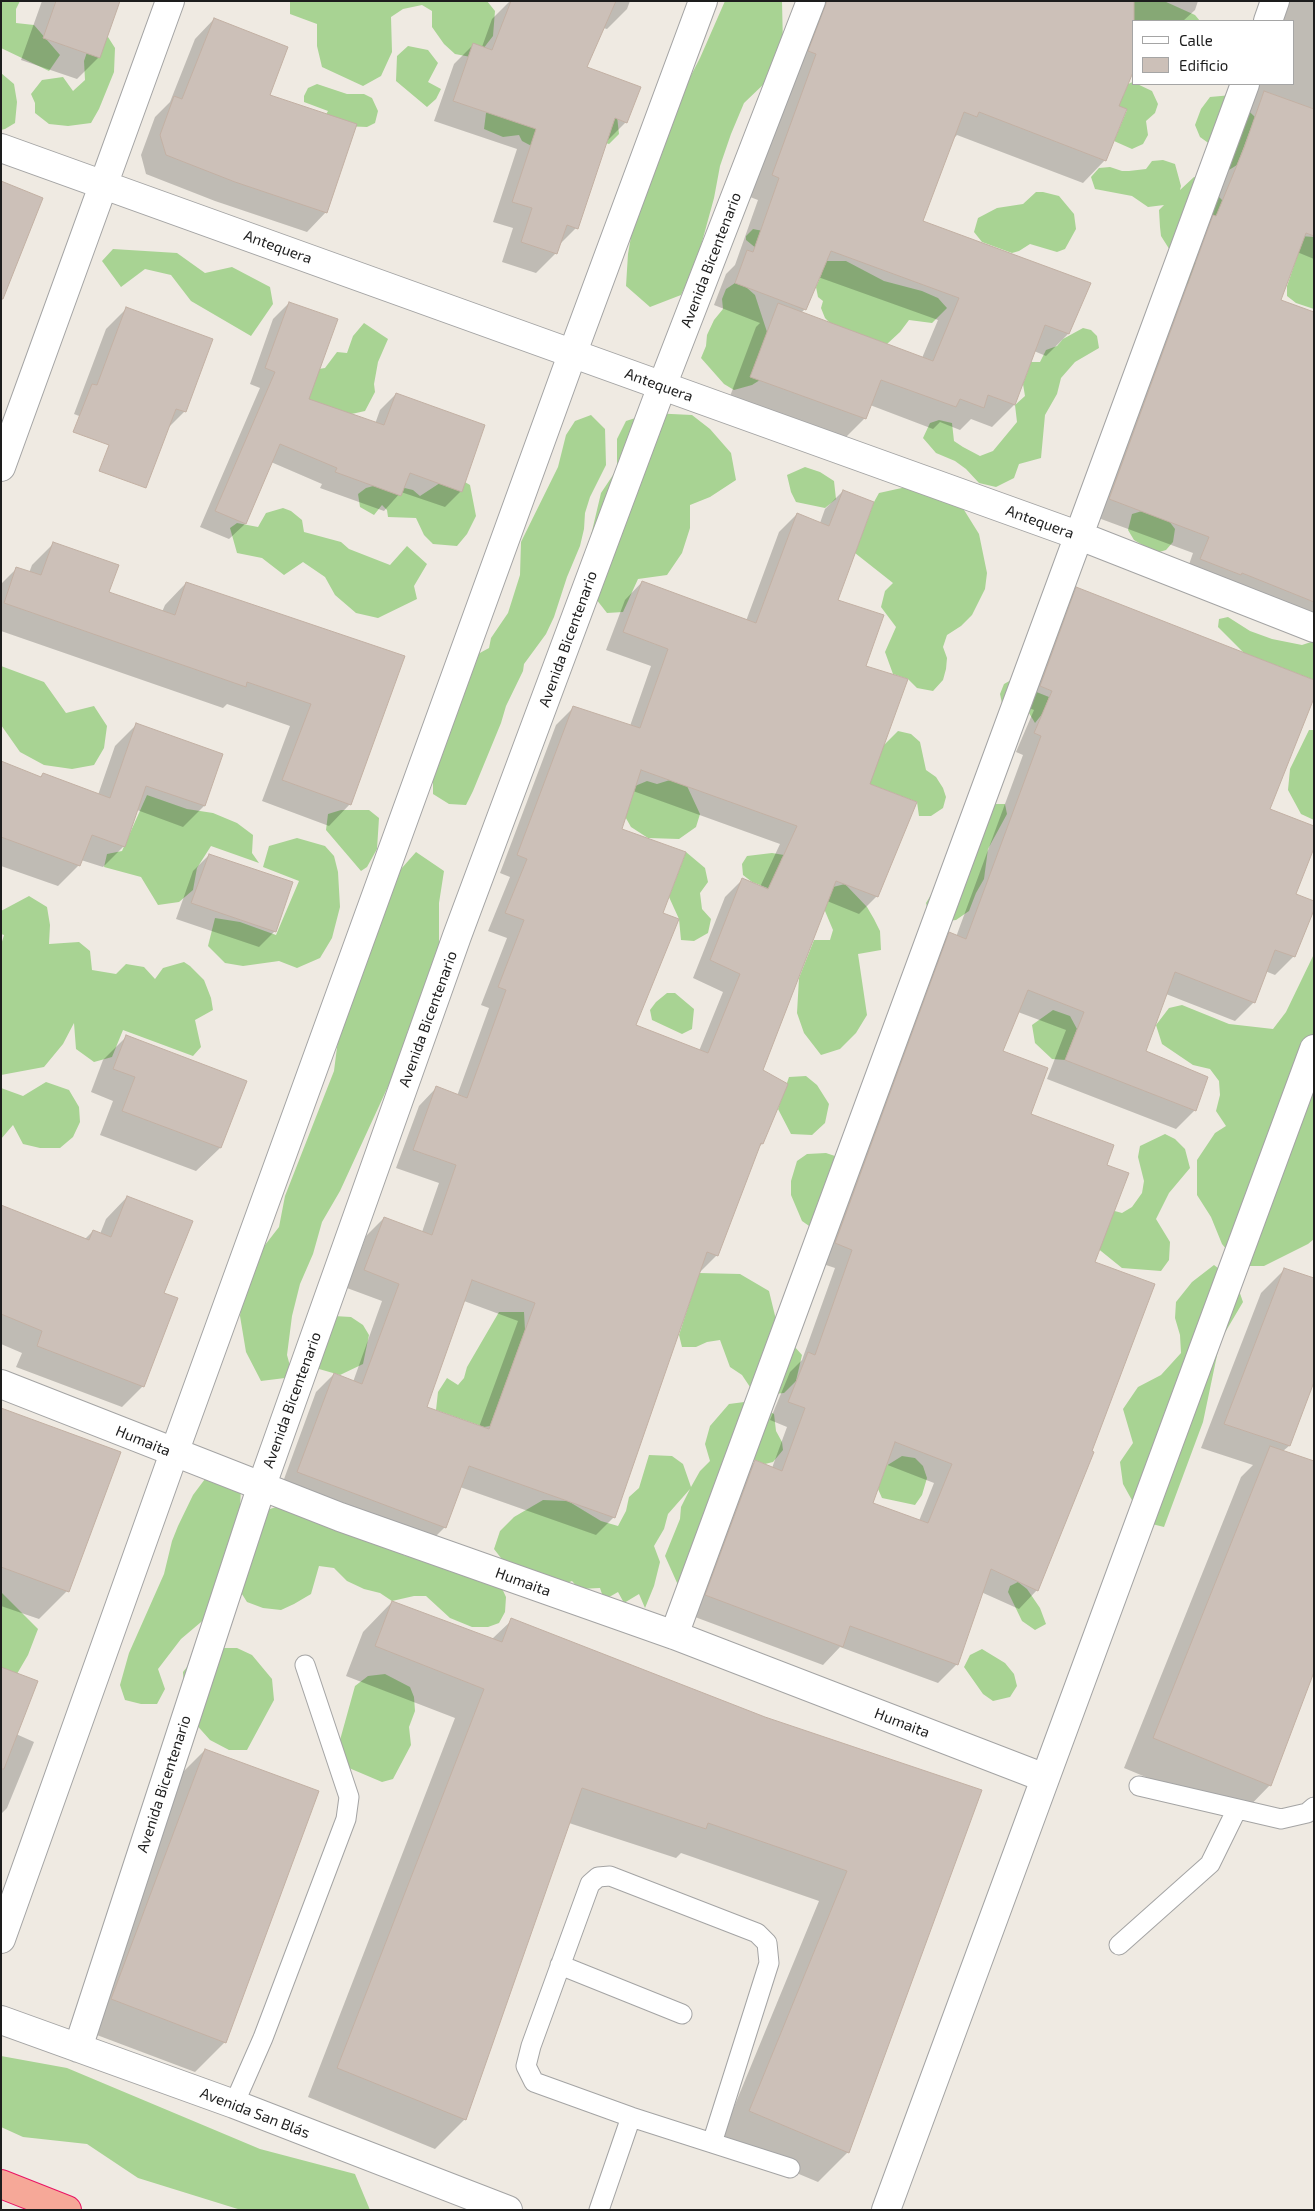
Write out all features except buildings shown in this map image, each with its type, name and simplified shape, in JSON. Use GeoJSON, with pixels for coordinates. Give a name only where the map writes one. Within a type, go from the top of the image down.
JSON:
{"type":"FeatureCollection","features":[{"type":"Feature","properties":{"kind":"highway"},"geometry":{"type":"LineString","coordinates":[[1,2184],[67,2210]]}},
{"type":"Feature","properties":{"kind":"street"},"geometry":{"type":"LineString","coordinates":[[1,467],[170,1]]}},
{"type":"Feature","properties":{"kind":"street"},"geometry":{"type":"LineString","coordinates":[[1,1939],[174,1453],[702,1]]}},
{"type":"Feature","properties":{"kind":"street","name":"Avenida Bicentenario"},"geometry":{"type":"LineString","coordinates":[[78,2048],[262,1485],[454,945],[662,386],[811,1]]}},
{"type":"Feature","properties":{"kind":"street"},"geometry":{"type":"LineString","coordinates":[[1268,20],[1276,1]]}},
{"type":"Feature","properties":{"kind":"street"},"geometry":{"type":"LineString","coordinates":[[674,1636],[1245,85]]}},
{"type":"Feature","properties":{"kind":"street","name":"Antequera"},"geometry":{"type":"LineString","coordinates":[[1,148],[573,352],[662,386],[1080,536],[1314,628]]}},
{"type":"Feature","properties":{"kind":"street"},"geometry":{"type":"LineString","coordinates":[[886,2210],[1314,1049]]}},
{"type":"Feature","properties":{"kind":"street","name":"Humaita"},"geometry":{"type":"LineString","coordinates":[[1,1384],[340,1517],[674,1636],[1045,1778]]}},
{"type":"Feature","properties":{"kind":"street","name":"Avenida San Blás"},"geometry":{"type":"LineString","coordinates":[[1,2020],[234,2104],[508,2210]]}},
{"type":"Feature","properties":{"kind":"lane"},"geometry":{"type":"LineString","coordinates":[[234,2104],[263,2038],[346,1819],[349,1797],[305,1665]]}},
{"type":"Feature","properties":{"kind":"lane"},"geometry":{"type":"LineString","coordinates":[[1139,1786],[1281,1819],[1307,1813],[1314,1807]]}},
{"type":"Feature","properties":{"kind":"lane"},"geometry":{"type":"LineString","coordinates":[[1119,1945],[1210,1864],[1237,1809]]}},
{"type":"Feature","properties":{"kind":"lane"},"geometry":{"type":"LineString","coordinates":[[712,2143],[769,1963],[767,1943],[757,1933],[610,1876],[598,1877],[590,1884],[531,2046],[526,2066],[534,2082],[631,2117],[712,2143],[790,2168]]}},
{"type":"Feature","properties":{"kind":"lane"},"geometry":{"type":"LineString","coordinates":[[560,1965],[682,2014]]}},
{"type":"Feature","properties":{"kind":"lane"},"geometry":{"type":"LineString","coordinates":[[599,2210],[631,2117]]}},
{"type":"Feature","properties":{"kind":"green space"},"geometry":{"type":"Polygon","coordinates":[[[1,1],[20,1],[16,9],[16,23],[34,25],[60,55],[49,71],[1,48],[1,1]]]}},
{"type":"Feature","properties":{"kind":"green space"},"geometry":{"type":"Polygon","coordinates":[[[290,1],[487,1],[495,11],[493,36],[476,58],[455,54],[444,44],[432,27],[432,11],[422,5],[403,9],[391,17],[392,52],[381,76],[363,86],[322,67],[317,46],[317,24],[290,14],[290,1]]]}},
{"type":"Feature","properties":{"kind":"green space"},"geometry":{"type":"Polygon","coordinates":[[[725,1],[782,1],[783,47],[767,81],[744,103],[731,134],[720,166],[714,198],[696,264],[681,295],[650,307],[626,286],[628,254],[634,219],[684,89],[725,1]]]}},
{"type":"Feature","properties":{"kind":"green space"},"geometry":{"type":"Polygon","coordinates":[[[1121,1],[1164,1],[1195,15],[1199,20],[1133,20],[1121,1]]]}},
{"type":"Feature","properties":{"kind":"green space"},"geometry":{"type":"Polygon","coordinates":[[[108,37],[115,48],[114,72],[99,109],[91,123],[68,126],[49,124],[35,113],[35,103],[31,94],[42,80],[63,77],[73,91],[85,80],[84,61],[90,43],[108,37]]]}},
{"type":"Feature","properties":{"kind":"green space"},"geometry":{"type":"Polygon","coordinates":[[[408,46],[428,50],[438,63],[428,82],[441,89],[436,99],[427,107],[396,81],[397,56],[408,46]]]}},
{"type":"Feature","properties":{"kind":"green space"},"geometry":{"type":"Polygon","coordinates":[[[1,73],[14,84],[17,102],[15,123],[1,130],[1,73]]]}},
{"type":"Feature","properties":{"kind":"green space"},"geometry":{"type":"Polygon","coordinates":[[[1132,82],[1132,85],[1139,85],[1152,91],[1158,104],[1155,113],[1146,121],[1148,135],[1143,144],[1132,149],[1114,141],[1127,110],[1111,103],[1114,93],[1123,96],[1128,84],[1132,82]]]}},
{"type":"Feature","properties":{"kind":"green space"},"geometry":{"type":"Polygon","coordinates":[[[317,84],[347,94],[364,94],[372,98],[378,111],[375,123],[367,127],[320,125],[328,111],[304,102],[304,96],[308,88],[317,84]]]}},
{"type":"Feature","properties":{"kind":"green space"},"geometry":{"type":"Polygon","coordinates":[[[1232,95],[1255,117],[1237,165],[1229,170],[1225,155],[1200,137],[1195,125],[1201,109],[1210,97],[1232,95]]]}},
{"type":"Feature","properties":{"kind":"green space"},"geometry":{"type":"Polygon","coordinates":[[[487,105],[617,116],[619,134],[609,144],[593,139],[541,151],[522,141],[519,135],[503,137],[484,129],[487,105]]]}},
{"type":"Feature","properties":{"kind":"green space"},"geometry":{"type":"Polygon","coordinates":[[[1163,160],[1175,164],[1181,186],[1180,190],[1194,177],[1200,178],[1222,200],[1230,204],[1235,224],[1212,215],[1194,262],[1247,281],[1194,287],[1176,279],[1173,255],[1161,236],[1159,210],[1164,205],[1148,207],[1132,196],[1095,189],[1091,177],[1099,168],[1110,167],[1122,171],[1146,169],[1152,161],[1163,160]]]}},
{"type":"Feature","properties":{"kind":"green space"},"geometry":{"type":"Polygon","coordinates":[[[1036,192],[1059,196],[1074,214],[1076,229],[1065,249],[1057,252],[1030,244],[1012,253],[982,242],[974,232],[978,218],[997,208],[1023,204],[1036,192]]]}},
{"type":"Feature","properties":{"kind":"green space"},"geometry":{"type":"Polygon","coordinates":[[[753,229],[763,231],[821,261],[846,261],[884,281],[922,291],[938,298],[947,308],[932,323],[909,320],[887,344],[831,324],[825,318],[821,308],[823,301],[818,297],[816,287],[822,273],[767,257],[746,240],[746,236],[753,229]]]}},
{"type":"Feature","properties":{"kind":"green space"},"geometry":{"type":"Polygon","coordinates":[[[1300,236],[1314,237],[1314,309],[1296,303],[1287,296],[1287,286],[1300,248],[1300,236]]]}},
{"type":"Feature","properties":{"kind":"green space"},"geometry":{"type":"Polygon","coordinates":[[[113,249],[177,253],[205,273],[232,267],[270,287],[273,304],[251,336],[191,301],[171,275],[145,269],[121,287],[102,261],[113,249]]]}},
{"type":"Feature","properties":{"kind":"green space"},"geometry":{"type":"Polygon","coordinates":[[[735,283],[746,287],[755,295],[767,332],[760,380],[752,385],[734,390],[724,384],[701,358],[706,346],[707,335],[714,320],[723,309],[722,299],[726,289],[735,283]]]}},
{"type":"Feature","properties":{"kind":"green space"},"geometry":{"type":"Polygon","coordinates":[[[364,323],[388,339],[378,362],[374,384],[375,392],[365,411],[347,415],[285,396],[294,373],[325,368],[337,352],[347,353],[353,336],[364,323]]]}},
{"type":"Feature","properties":{"kind":"green space"},"geometry":{"type":"Polygon","coordinates":[[[1083,328],[1091,330],[1097,336],[1099,348],[1075,362],[1061,378],[1057,394],[1045,415],[1041,458],[1019,464],[1014,478],[996,487],[979,483],[966,469],[955,461],[936,453],[923,438],[930,423],[939,420],[952,423],[954,441],[963,447],[980,456],[993,451],[1017,422],[1015,405],[1025,396],[1023,384],[1031,362],[1040,362],[1046,350],[1057,346],[1063,339],[1083,328]]]}},
{"type":"Feature","properties":{"kind":"green space"},"geometry":{"type":"Polygon","coordinates":[[[651,413],[692,415],[710,429],[731,453],[736,480],[710,497],[690,505],[690,528],[682,553],[667,575],[638,579],[623,612],[607,613],[589,590],[584,565],[601,493],[617,469],[617,439],[626,421],[651,413]]]}},
{"type":"Feature","properties":{"kind":"green space"},"geometry":{"type":"Polygon","coordinates":[[[591,415],[605,429],[606,465],[590,497],[585,513],[580,546],[567,577],[554,617],[546,634],[524,664],[523,671],[506,706],[501,723],[466,805],[449,804],[433,794],[433,777],[478,654],[489,648],[491,638],[508,613],[520,575],[521,542],[558,467],[566,435],[575,421],[591,415]]]}},
{"type":"Feature","properties":{"kind":"green space"},"geometry":{"type":"Polygon","coordinates":[[[805,467],[820,472],[834,481],[836,499],[825,508],[796,502],[791,492],[787,475],[805,467]]]}},
{"type":"Feature","properties":{"kind":"green space"},"geometry":{"type":"Polygon","coordinates":[[[458,478],[470,485],[476,516],[467,534],[457,546],[433,544],[424,535],[416,518],[388,517],[387,510],[382,505],[374,515],[360,507],[358,494],[366,488],[384,483],[413,490],[420,496],[446,479],[458,478]]]}},
{"type":"Feature","properties":{"kind":"green space"},"geometry":{"type":"Polygon","coordinates":[[[929,482],[951,489],[979,534],[987,573],[985,589],[972,615],[961,626],[947,635],[943,647],[947,658],[946,669],[943,680],[933,691],[917,688],[908,679],[893,674],[885,652],[896,627],[881,607],[885,591],[893,583],[855,553],[879,493],[929,482]]]}},
{"type":"Feature","properties":{"kind":"green space"},"geometry":{"type":"Polygon","coordinates":[[[283,508],[291,511],[302,520],[304,532],[341,542],[349,549],[390,565],[407,546],[427,564],[414,586],[417,599],[378,618],[356,613],[335,595],[325,577],[303,562],[284,575],[262,558],[237,553],[230,528],[237,523],[258,527],[266,513],[283,508]]]}},
{"type":"Feature","properties":{"kind":"green space"},"geometry":{"type":"Polygon","coordinates":[[[1142,511],[1169,521],[1175,529],[1173,542],[1166,550],[1156,553],[1134,540],[1128,530],[1132,514],[1142,511]]]}},
{"type":"Feature","properties":{"kind":"green space"},"geometry":{"type":"Polygon","coordinates":[[[1228,617],[1250,631],[1272,639],[1302,645],[1314,641],[1314,680],[1244,653],[1218,627],[1219,619],[1228,617]]]}},
{"type":"Feature","properties":{"kind":"green space"},"geometry":{"type":"Polygon","coordinates":[[[1,666],[44,682],[66,713],[94,706],[107,726],[104,748],[94,765],[72,769],[44,765],[20,752],[1,725],[1,666]]]}},
{"type":"Feature","properties":{"kind":"green space"},"geometry":{"type":"Polygon","coordinates":[[[1013,679],[1029,689],[1049,697],[1043,713],[1035,723],[1029,713],[1017,719],[1004,713],[1000,694],[1004,684],[1013,679]]]}},
{"type":"Feature","properties":{"kind":"green space"},"geometry":{"type":"Polygon","coordinates":[[[1309,730],[1314,730],[1314,820],[1301,814],[1288,790],[1290,769],[1309,730]]]}},
{"type":"Feature","properties":{"kind":"green space"},"geometry":{"type":"Polygon","coordinates":[[[898,731],[911,734],[920,742],[926,770],[936,777],[943,788],[946,797],[943,808],[931,816],[919,816],[917,802],[864,782],[882,747],[898,731]]]}},
{"type":"Feature","properties":{"kind":"green space"},"geometry":{"type":"Polygon","coordinates":[[[670,780],[687,786],[700,814],[696,827],[679,839],[648,838],[631,827],[623,813],[635,786],[647,781],[657,784],[670,780]]]}},
{"type":"Feature","properties":{"kind":"green space"},"geometry":{"type":"Polygon","coordinates":[[[147,795],[187,809],[213,813],[237,823],[253,835],[252,853],[259,863],[211,846],[197,868],[193,890],[179,902],[158,905],[141,877],[104,867],[107,854],[122,851],[147,795]]]}},
{"type":"Feature","properties":{"kind":"green space"},"geometry":{"type":"Polygon","coordinates":[[[987,804],[1005,804],[1007,814],[988,849],[984,879],[969,911],[956,920],[939,922],[929,915],[926,903],[987,804]]]}},
{"type":"Feature","properties":{"kind":"green space"},"geometry":{"type":"Polygon","coordinates":[[[341,810],[369,810],[379,818],[377,849],[367,867],[361,871],[326,830],[328,814],[341,810]]]}},
{"type":"Feature","properties":{"kind":"green space"},"geometry":{"type":"Polygon","coordinates":[[[297,838],[325,846],[334,856],[338,872],[340,907],[332,938],[320,958],[297,968],[279,961],[243,966],[225,963],[208,946],[215,918],[240,922],[276,935],[299,881],[263,867],[269,846],[297,838]]]}},
{"type":"Feature","properties":{"kind":"green space"},"geometry":{"type":"Polygon","coordinates":[[[416,852],[444,871],[439,903],[439,969],[428,1003],[408,1030],[399,1063],[340,1191],[322,1222],[313,1254],[300,1284],[292,1316],[287,1355],[293,1377],[261,1381],[246,1352],[240,1316],[243,1284],[258,1254],[279,1227],[285,1196],[334,1071],[342,1008],[394,877],[416,852]]]}},
{"type":"Feature","properties":{"kind":"green space"},"geometry":{"type":"Polygon","coordinates":[[[686,852],[705,868],[708,882],[700,893],[702,909],[711,919],[708,933],[694,941],[681,940],[679,919],[669,897],[686,852]]]}},
{"type":"Feature","properties":{"kind":"green space"},"geometry":{"type":"Polygon","coordinates":[[[772,853],[784,855],[781,860],[796,899],[752,882],[743,875],[742,864],[747,856],[772,853]]]}},
{"type":"Feature","properties":{"kind":"green space"},"geometry":{"type":"Polygon","coordinates":[[[845,884],[867,907],[874,919],[880,931],[881,950],[858,954],[867,1015],[856,1033],[840,1049],[821,1055],[804,1033],[797,1013],[799,978],[814,940],[830,940],[833,930],[825,911],[825,889],[845,884]]]}},
{"type":"Feature","properties":{"kind":"green space"},"geometry":{"type":"Polygon","coordinates":[[[29,896],[47,907],[50,925],[49,944],[79,942],[90,951],[92,970],[116,974],[126,964],[144,967],[155,979],[163,968],[184,962],[190,966],[204,980],[211,998],[213,1010],[195,1020],[201,1047],[193,1056],[123,1030],[112,1057],[94,1062],[76,1049],[74,1023],[63,1044],[44,1067],[1,1075],[1,945],[4,935],[1,934],[1,911],[29,896]]]}},
{"type":"Feature","properties":{"kind":"green space"},"geometry":{"type":"Polygon","coordinates":[[[1314,954],[1314,1239],[1308,1244],[1264,1266],[1240,1266],[1222,1244],[1211,1217],[1197,1195],[1197,1160],[1215,1133],[1226,1126],[1216,1111],[1220,1095],[1219,1081],[1210,1069],[1193,1065],[1162,1044],[1156,1025],[1169,1008],[1182,1005],[1229,1024],[1273,1029],[1286,1012],[1314,954]]]}},
{"type":"Feature","properties":{"kind":"green space"},"geometry":{"type":"Polygon","coordinates":[[[667,993],[675,993],[694,1009],[692,1029],[682,1034],[652,1020],[650,1010],[667,993]]]}},
{"type":"Feature","properties":{"kind":"green space"},"geometry":{"type":"Polygon","coordinates":[[[1053,1010],[1070,1016],[1077,1029],[1065,1060],[1052,1059],[1035,1043],[1032,1025],[1053,1010]]]}},
{"type":"Feature","properties":{"kind":"green space"},"geometry":{"type":"Polygon","coordinates":[[[806,1076],[817,1085],[829,1104],[825,1123],[812,1135],[791,1134],[778,1109],[789,1077],[806,1076]]]}},
{"type":"Feature","properties":{"kind":"green space"},"geometry":{"type":"Polygon","coordinates":[[[46,1082],[69,1090],[79,1107],[80,1122],[73,1137],[60,1148],[40,1148],[23,1144],[13,1125],[1,1139],[1,1088],[23,1096],[46,1082]]]}},
{"type":"Feature","properties":{"kind":"green space"},"geometry":{"type":"Polygon","coordinates":[[[1165,1134],[1175,1139],[1185,1149],[1190,1168],[1169,1193],[1156,1219],[1170,1242],[1169,1260],[1161,1271],[1122,1268],[1096,1247],[1111,1210],[1122,1213],[1132,1207],[1142,1193],[1144,1181],[1138,1157],[1140,1146],[1165,1134]]]}},
{"type":"Feature","properties":{"kind":"green space"},"geometry":{"type":"Polygon","coordinates":[[[826,1153],[841,1158],[850,1173],[851,1195],[843,1216],[822,1235],[802,1221],[791,1195],[791,1181],[797,1161],[807,1154],[826,1153]]]}},
{"type":"Feature","properties":{"kind":"green space"},"geometry":{"type":"Polygon","coordinates":[[[1214,1265],[1236,1282],[1243,1302],[1220,1341],[1203,1422],[1164,1527],[1144,1522],[1123,1484],[1120,1462],[1133,1443],[1123,1409],[1138,1387],[1161,1375],[1181,1353],[1180,1335],[1175,1318],[1176,1302],[1192,1282],[1214,1265]]]}},
{"type":"Feature","properties":{"kind":"green space"},"geometry":{"type":"Polygon","coordinates":[[[699,1273],[740,1274],[769,1291],[778,1328],[802,1355],[796,1381],[784,1393],[756,1396],[742,1375],[730,1367],[720,1340],[707,1342],[696,1347],[682,1347],[679,1335],[699,1273]]]}},
{"type":"Feature","properties":{"kind":"green space"},"geometry":{"type":"Polygon","coordinates":[[[499,1312],[524,1312],[525,1330],[490,1426],[484,1427],[436,1410],[438,1392],[447,1378],[458,1385],[464,1378],[467,1367],[499,1312]]]}},
{"type":"Feature","properties":{"kind":"green space"},"geometry":{"type":"Polygon","coordinates":[[[334,1316],[351,1317],[363,1325],[369,1335],[363,1364],[340,1375],[319,1369],[317,1363],[334,1316]]]}},
{"type":"Feature","properties":{"kind":"green space"},"geometry":{"type":"Polygon","coordinates":[[[752,1401],[774,1414],[776,1431],[782,1442],[783,1450],[773,1462],[765,1464],[750,1458],[690,1582],[678,1585],[665,1556],[680,1519],[681,1507],[690,1489],[668,1514],[664,1529],[654,1546],[660,1562],[654,1586],[645,1608],[639,1594],[624,1603],[618,1592],[604,1600],[600,1588],[579,1589],[572,1581],[557,1587],[508,1567],[494,1549],[500,1531],[514,1517],[543,1500],[568,1501],[601,1521],[618,1526],[626,1511],[629,1497],[639,1488],[649,1455],[672,1456],[683,1464],[691,1487],[700,1471],[710,1461],[705,1444],[710,1426],[729,1404],[752,1401]]]}},
{"type":"Feature","properties":{"kind":"green space"},"geometry":{"type":"Polygon","coordinates":[[[902,1456],[915,1458],[923,1466],[927,1478],[922,1495],[915,1505],[882,1498],[878,1489],[886,1466],[902,1456]]]}},
{"type":"Feature","properties":{"kind":"green space"},"geometry":{"type":"Polygon","coordinates":[[[205,1479],[241,1482],[240,1515],[207,1617],[181,1639],[158,1669],[165,1689],[157,1704],[141,1704],[125,1700],[120,1685],[129,1653],[164,1574],[172,1541],[178,1526],[193,1495],[205,1479]]]}},
{"type":"Feature","properties":{"kind":"green space"},"geometry":{"type":"Polygon","coordinates":[[[282,1505],[392,1545],[405,1556],[425,1557],[499,1582],[506,1597],[505,1612],[499,1623],[488,1627],[472,1627],[450,1618],[426,1596],[414,1596],[392,1601],[380,1593],[364,1589],[347,1581],[334,1568],[319,1566],[311,1594],[294,1604],[281,1610],[263,1608],[247,1602],[235,1583],[264,1511],[282,1505]]]}},
{"type":"Feature","properties":{"kind":"green space"},"geometry":{"type":"Polygon","coordinates":[[[1018,1582],[1027,1589],[1040,1608],[1046,1624],[1035,1630],[1022,1621],[1008,1592],[1010,1586],[1018,1582]]]}},
{"type":"Feature","properties":{"kind":"green space"},"geometry":{"type":"Polygon","coordinates":[[[1,1592],[38,1629],[28,1655],[14,1679],[1,1676],[1,1592]]]}},
{"type":"Feature","properties":{"kind":"green space"},"geometry":{"type":"Polygon","coordinates":[[[202,1648],[237,1648],[252,1655],[272,1679],[274,1700],[247,1750],[229,1750],[210,1740],[185,1712],[183,1672],[202,1648]]]}},
{"type":"Feature","properties":{"kind":"green space"},"geometry":{"type":"Polygon","coordinates":[[[982,1649],[1005,1663],[1014,1674],[1017,1686],[1010,1697],[993,1701],[983,1694],[964,1667],[970,1655],[982,1649]]]}},
{"type":"Feature","properties":{"kind":"green space"},"geometry":{"type":"Polygon","coordinates":[[[385,1674],[410,1687],[414,1697],[415,1711],[409,1727],[411,1745],[393,1779],[382,1782],[349,1768],[340,1740],[355,1686],[368,1676],[385,1674]]]}},
{"type":"Feature","properties":{"kind":"green space"},"geometry":{"type":"Polygon","coordinates":[[[1,2056],[67,2068],[260,2149],[355,2174],[370,2210],[241,2210],[138,2178],[87,2144],[23,2137],[1,2127],[1,2056]]]}}]}
